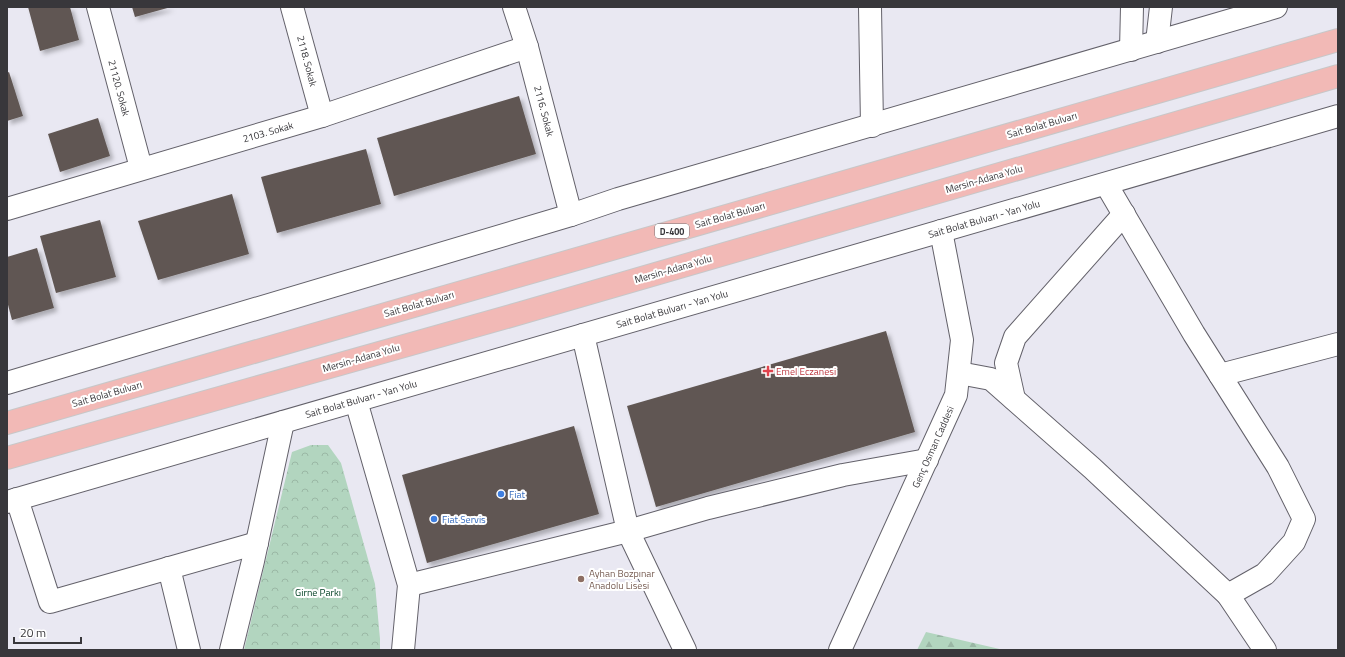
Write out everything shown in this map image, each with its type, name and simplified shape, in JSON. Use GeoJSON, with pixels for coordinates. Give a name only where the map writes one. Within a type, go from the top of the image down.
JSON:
{"type":"FeatureCollection","features":[{"type":"Feature","properties":{"kind":"highway","name":"Sait Bolat Bulvarı"},"geometry":{"type":"LineString","coordinates":[[7,423],[1338,40]]}},
{"type":"Feature","properties":{"kind":"highway","name":"Mersin-Adana Yolu"},"geometry":{"type":"LineString","coordinates":[[7,458],[529,311],[1338,76]]}},
{"type":"Feature","properties":{"kind":"street","name":"21120. Sokak"},"geometry":{"type":"LineString","coordinates":[[98,7],[141,168]]}},
{"type":"Feature","properties":{"kind":"street","name":"2118. Sokak"},"geometry":{"type":"LineString","coordinates":[[292,7],[322,116]]}},
{"type":"Feature","properties":{"kind":"street","name":"2116. Sokak"},"geometry":{"type":"LineString","coordinates":[[514,7],[527,47],[571,215]]}},
{"type":"Feature","properties":{"kind":"street"},"geometry":{"type":"LineString","coordinates":[[870,7],[872,126]]}},
{"type":"Feature","properties":{"kind":"street"},"geometry":{"type":"LineString","coordinates":[[1131,50],[1132,7]]}},
{"type":"Feature","properties":{"kind":"street"},"geometry":{"type":"LineString","coordinates":[[1157,42],[1161,7]]}},
{"type":"Feature","properties":{"kind":"street"},"geometry":{"type":"LineString","coordinates":[[7,383],[571,215],[618,199],[1276,7]]}},
{"type":"Feature","properties":{"kind":"street","name":"2103. Sokak"},"geometry":{"type":"LineString","coordinates":[[7,209],[141,168],[322,116],[527,47]]}},
{"type":"Feature","properties":{"kind":"street","name":"Sait Bolat Bulvarı - Yan Yolu"},"geometry":{"type":"LineString","coordinates":[[12,500],[1338,116]]}},
{"type":"Feature","properties":{"kind":"street"},"geometry":{"type":"LineString","coordinates":[[1106,184],[1220,375],[1278,467],[1304,519],[1294,542],[1265,574],[1228,595]]}},
{"type":"Feature","properties":{"kind":"street"},"geometry":{"type":"LineString","coordinates":[[1014,399],[1006,363],[1015,337],[1124,214]]}},
{"type":"Feature","properties":{"kind":"street","name":"Genç Osman Caddesi"},"geometry":{"type":"LineString","coordinates":[[840,650],[956,394],[962,340],[941,231]]}},
{"type":"Feature","properties":{"kind":"street"},"geometry":{"type":"LineString","coordinates":[[583,335],[628,530],[685,650]]}},
{"type":"Feature","properties":{"kind":"street"},"geometry":{"type":"LineString","coordinates":[[1220,375],[1338,344]]}},
{"type":"Feature","properties":{"kind":"street"},"geometry":{"type":"LineString","coordinates":[[959,373],[991,379],[1092,468],[1228,595],[1265,650]]}},
{"type":"Feature","properties":{"kind":"street"},"geometry":{"type":"LineString","coordinates":[[356,401],[409,585],[403,650]]}},
{"type":"Feature","properties":{"kind":"street"},"geometry":{"type":"LineString","coordinates":[[231,650],[257,543],[283,422]]}},
{"type":"Feature","properties":{"kind":"street"},"geometry":{"type":"LineString","coordinates":[[409,585],[843,475],[927,460]]}},
{"type":"Feature","properties":{"kind":"street"},"geometry":{"type":"LineString","coordinates":[[12,500],[50,602],[257,543]]}},
{"type":"Feature","properties":{"kind":"street"},"geometry":{"type":"LineString","coordinates":[[169,568],[189,650]]}},
{"type":"Feature","properties":{"kind":"green space","name":"Girne Parkı"},"geometry":{"type":"Polygon","coordinates":[[[311,445],[328,445],[341,463],[375,584],[380,650],[244,650],[292,452],[311,445]]]}},
{"type":"Feature","properties":{"kind":"green space"},"geometry":{"type":"Polygon","coordinates":[[[926,632],[1004,650],[917,650],[926,632]]]}},
{"type":"Feature","properties":{"kind":"building"},"geometry":{"type":"Polygon","coordinates":[[[28,7],[70,7],[79,40],[40,51],[28,7]]]}},
{"type":"Feature","properties":{"kind":"building"},"geometry":{"type":"Polygon","coordinates":[[[132,7],[171,7],[135,17],[132,7]]]}},
{"type":"Feature","properties":{"kind":"building"},"geometry":{"type":"Polygon","coordinates":[[[9,72],[23,116],[7,121],[7,73],[9,72]]]}},
{"type":"Feature","properties":{"kind":"building"},"geometry":{"type":"Polygon","coordinates":[[[519,96],[536,154],[394,196],[377,138],[519,96]]]}},
{"type":"Feature","properties":{"kind":"building"},"geometry":{"type":"Polygon","coordinates":[[[98,118],[110,156],[60,172],[48,134],[98,118]]]}},
{"type":"Feature","properties":{"kind":"building"},"geometry":{"type":"Polygon","coordinates":[[[366,149],[381,204],[277,233],[261,177],[366,149]]]}},
{"type":"Feature","properties":{"kind":"building"},"geometry":{"type":"Polygon","coordinates":[[[232,194],[249,254],[158,280],[138,221],[232,194]]]}},
{"type":"Feature","properties":{"kind":"building"},"geometry":{"type":"Polygon","coordinates":[[[100,220],[116,277],[56,293],[40,236],[100,220]]]}},
{"type":"Feature","properties":{"kind":"building"},"geometry":{"type":"Polygon","coordinates":[[[37,248],[54,308],[12,320],[7,301],[7,257],[37,248]]]}},
{"type":"Feature","properties":{"kind":"building"},"geometry":{"type":"Polygon","coordinates":[[[886,331],[915,432],[656,507],[627,406],[886,331]]]}},
{"type":"Feature","properties":{"kind":"building","name":"Fiat"},"geometry":{"type":"Polygon","coordinates":[[[574,426],[599,514],[427,563],[402,475],[574,426]]]}},
{"type":"Feature","properties":{"kind":"place","name":"Emel Eczanesi"},"geometry":{"type":"Point","coordinates":[768,371]}},
{"type":"Feature","properties":{"kind":"place","name":"Fiat"},"geometry":{"type":"Point","coordinates":[501,494]}},
{"type":"Feature","properties":{"kind":"place","name":"Fiat Servis"},"geometry":{"type":"Point","coordinates":[434,519]}},
{"type":"Feature","properties":{"kind":"place","name":"Ayhan Bozpınar Anadolu Lisesi"},"geometry":{"type":"Point","coordinates":[581,579]}}]}
